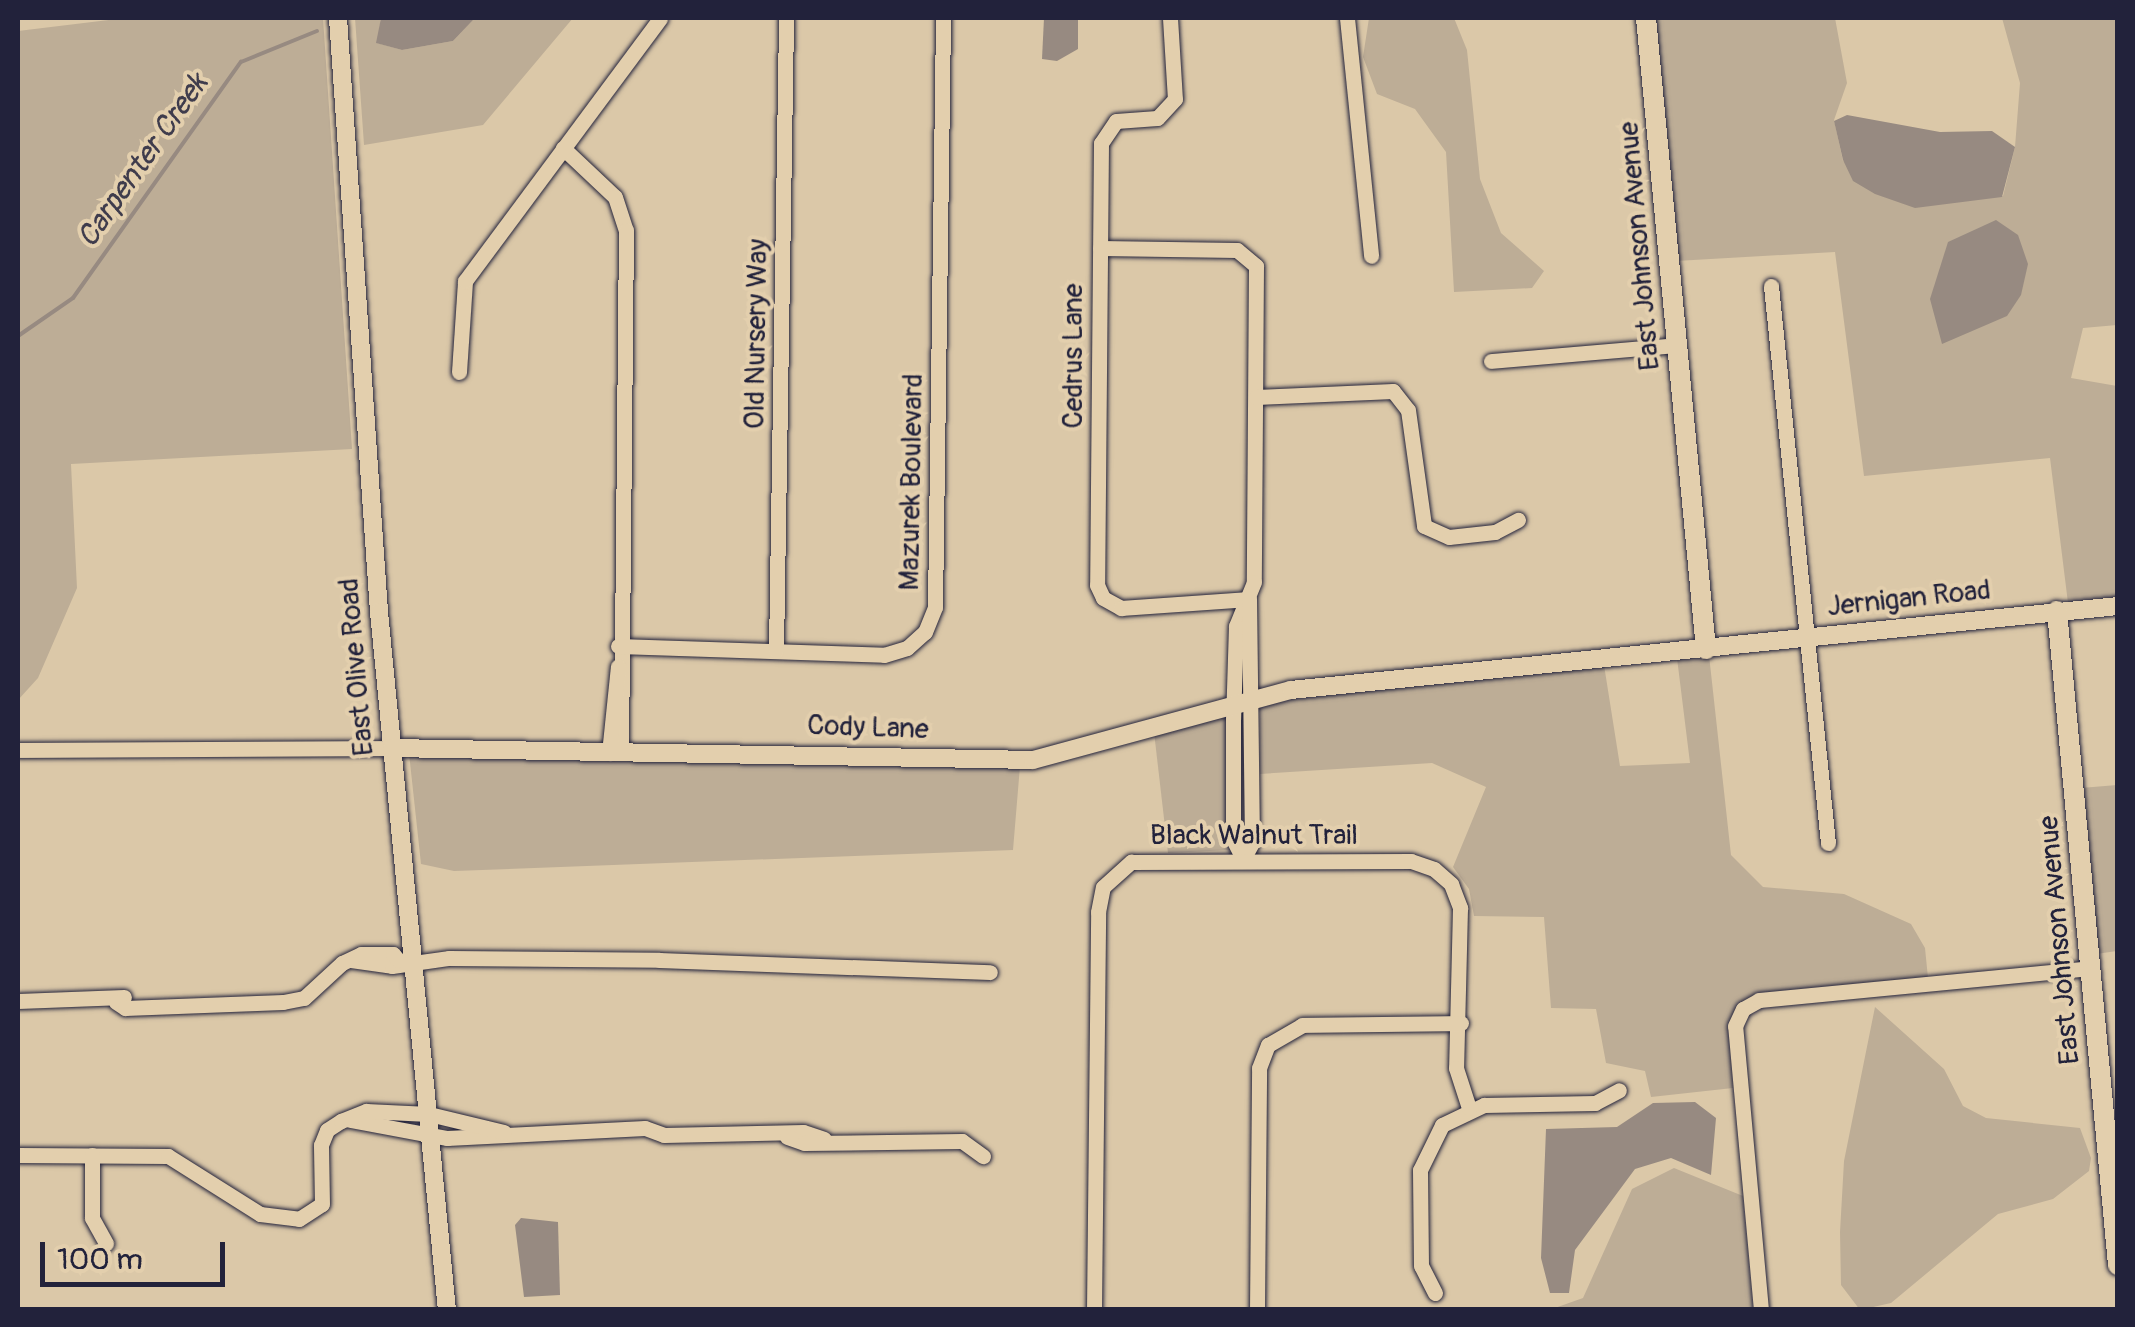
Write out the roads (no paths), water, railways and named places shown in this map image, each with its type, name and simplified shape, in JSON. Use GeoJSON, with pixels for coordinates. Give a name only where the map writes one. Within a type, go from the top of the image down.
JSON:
{"type":"FeatureCollection","features":[{"type":"Feature","properties":{"kind":"main road","name":"East Johnson Avenue"},"geometry":{"type":"LineString","coordinates":[[1646,18],[1706,649]]}},
{"type":"Feature","properties":{"kind":"main road","name":"East Johnson Avenue"},"geometry":{"type":"LineString","coordinates":[[2057,611],[2118,1265]]}},
{"type":"Feature","properties":{"kind":"street","name":"East Olive Road"},"geometry":{"type":"LineString","coordinates":[[338,18],[405,960],[429,1124],[448,1310]]}},
{"type":"Feature","properties":{"kind":"street"},"geometry":{"type":"LineString","coordinates":[[459,372],[465,281],[660,18]]}},
{"type":"Feature","properties":{"kind":"street","name":"Old Nursery Way"},"geometry":{"type":"LineString","coordinates":[[776,651],[786,18]]}},
{"type":"Feature","properties":{"kind":"street","name":"Mazurek Boulevard"},"geometry":{"type":"LineString","coordinates":[[618,646],[895,653],[917,641],[932,619],[944,18]]}},
{"type":"Feature","properties":{"kind":"street","name":"Cedrus Lane"},"geometry":{"type":"LineString","coordinates":[[1170,18],[1176,91],[1170,108],[1156,118],[1116,120],[1104,134],[1100,248],[1100,593],[1121,608],[1249,599]]}},
{"type":"Feature","properties":{"kind":"street"},"geometry":{"type":"LineString","coordinates":[[1346,18],[1371,256]]}},
{"type":"Feature","properties":{"kind":"street"},"geometry":{"type":"LineString","coordinates":[[564,148],[615,197],[625,220],[615,753]]}},
{"type":"Feature","properties":{"kind":"street"},"geometry":{"type":"LineString","coordinates":[[1100,248],[1237,250],[1251,258],[1258,274],[1244,700],[1252,842],[1243,859]]}},
{"type":"Feature","properties":{"kind":"street"},"geometry":{"type":"LineString","coordinates":[[1771,286],[1828,842]]}},
{"type":"Feature","properties":{"kind":"street"},"geometry":{"type":"LineString","coordinates":[[1491,361],[1677,345]]}},
{"type":"Feature","properties":{"kind":"street"},"geometry":{"type":"LineString","coordinates":[[1256,398],[1394,391],[1408,410],[1424,526],[1449,537],[1494,532],[1518,520]]}},
{"type":"Feature","properties":{"kind":"street","name":"Jernigan Road"},"geometry":{"type":"LineString","coordinates":[[1706,649],[2118,606]]}},
{"type":"Feature","properties":{"kind":"street","name":"Cody Lane"},"geometry":{"type":"LineString","coordinates":[[18,750],[392,748],[1033,760],[1244,700],[1706,649]]}},
{"type":"Feature","properties":{"kind":"street","name":"Black Walnut Trail"},"geometry":{"type":"LineString","coordinates":[[1094,1310],[1099,899],[1110,877],[1131,862],[1243,859],[1410,862],[1434,869],[1451,884],[1460,908],[1456,1068],[1470,1108]]}},
{"type":"Feature","properties":{"kind":"street"},"geometry":{"type":"LineString","coordinates":[[18,1001],[116,1002],[124,1008],[147,1002],[304,998],[351,960],[392,966],[405,960],[678,960],[990,972]]}},
{"type":"Feature","properties":{"kind":"street"},"geometry":{"type":"LineString","coordinates":[[1761,1310],[1737,1018],[1759,1000],[2090,968]]}},
{"type":"Feature","properties":{"kind":"street"},"geometry":{"type":"LineString","coordinates":[[1256,1310],[1259,1068],[1268,1045],[1302,1025],[1460,1023]]}},
{"type":"Feature","properties":{"kind":"street"},"geometry":{"type":"LineString","coordinates":[[1435,1294],[1421,1266],[1420,1170],[1432,1138],[1470,1108],[1594,1103],[1618,1090]]}},
{"type":"Feature","properties":{"kind":"street"},"geometry":{"type":"LineString","coordinates":[[18,1155],[181,1160],[260,1214],[299,1219],[316,1212],[325,1195],[323,1137],[333,1124],[350,1120],[429,1124],[465,1138],[504,1132],[630,1134],[644,1140],[664,1134],[786,1136],[804,1144],[824,1139],[962,1141],[983,1156]]}},
{"type":"Feature","properties":{"kind":"street"},"geometry":{"type":"LineString","coordinates":[[92,1155],[92,1218],[106,1242]]}},
{"type":"Feature","properties":{"kind":"waterway","name":"Carpenter Creek"},"geometry":{"type":"LineString","coordinates":[[18,336],[73,298],[241,62],[317,31]]}}]}
